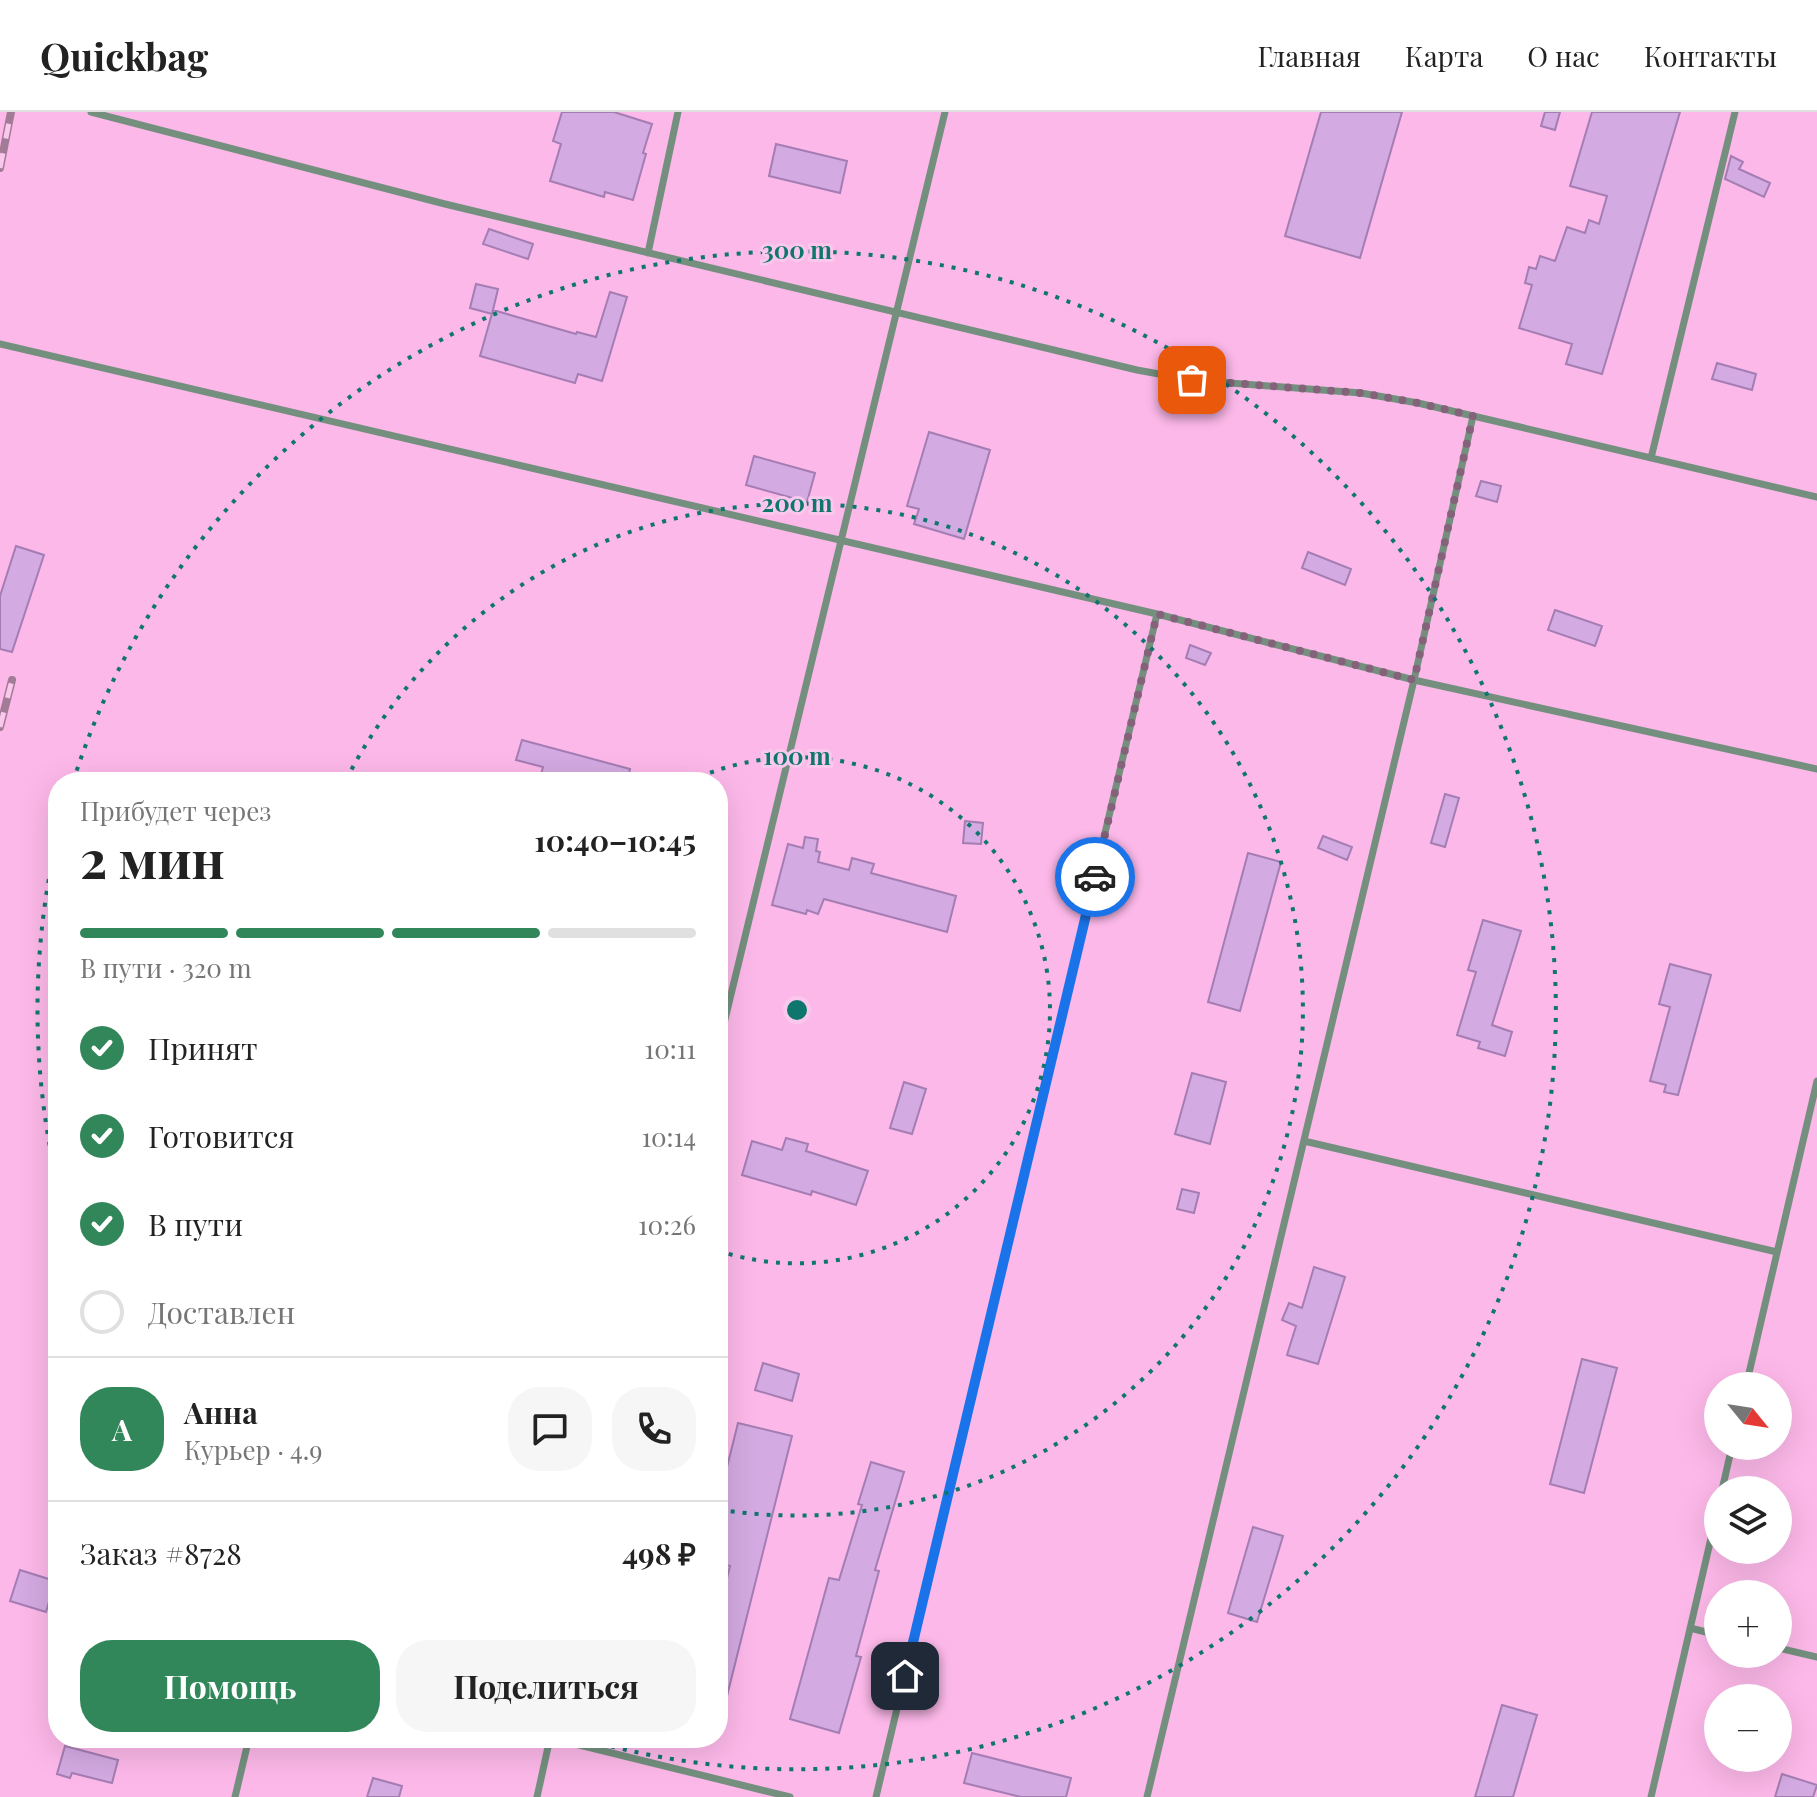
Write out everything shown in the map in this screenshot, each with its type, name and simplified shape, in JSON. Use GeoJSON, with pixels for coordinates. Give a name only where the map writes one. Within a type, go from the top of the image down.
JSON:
{"type":"FeatureCollection","features":[{"type":"Feature","properties":{"kind":"lane"},"geometry":{"type":"LineString","coordinates":[[91,112],[445,204],[1137,370],[1192,380],[1361,393],[1418,403],[1817,497]]}},
{"type":"Feature","properties":{"kind":"lane"},"geometry":{"type":"LineString","coordinates":[[648,253],[678,112]]}},
{"type":"Feature","properties":{"kind":"lane"},"geometry":{"type":"LineString","coordinates":[[728,1007],[945,112]]}},
{"type":"Feature","properties":{"kind":"lane"},"geometry":{"type":"LineString","coordinates":[[1651,458],[1735,112]]}},
{"type":"Feature","properties":{"kind":"lane"},"geometry":{"type":"LineString","coordinates":[[0,344],[1157,614],[1414,680],[1817,769]]}},
{"type":"Feature","properties":{"kind":"lane"},"geometry":{"type":"LineString","coordinates":[[1147,1797],[1414,680],[1473,416]]}},
{"type":"Feature","properties":{"kind":"lane"},"geometry":{"type":"LineString","coordinates":[[876,1797],[1157,614]]}},
{"type":"Feature","properties":{"kind":"lane"},"geometry":{"type":"LineString","coordinates":[[1749,1372],[1817,1081]]}},
{"type":"Feature","properties":{"kind":"lane"},"geometry":{"type":"LineString","coordinates":[[1304,1141],[1777,1252]]}},
{"type":"Feature","properties":{"kind":"lane"},"geometry":{"type":"LineString","coordinates":[[1651,1797],[1705,1564]]}},
{"type":"Feature","properties":{"kind":"lane"},"geometry":{"type":"LineString","coordinates":[[1690,1628],[1704,1632]]}},
{"type":"Feature","properties":{"kind":"lane"},"geometry":{"type":"LineString","coordinates":[[1792,1651],[1817,1657]]}},
{"type":"Feature","properties":{"kind":"lane"},"geometry":{"type":"LineString","coordinates":[[235,1797],[247,1748]]}},
{"type":"Feature","properties":{"kind":"lane"},"geometry":{"type":"LineString","coordinates":[[537,1797],[549,1748]]}},
{"type":"Feature","properties":{"kind":"lane"},"geometry":{"type":"LineString","coordinates":[[592,1748],[790,1797]]}},
{"type":"Feature","properties":{"kind":"shaded area"},"geometry":{"type":"Polygon","coordinates":[[[0,112],[1817,112],[1817,1797],[0,1797],[0,112]]]}},
{"type":"Feature","properties":{"kind":"building"},"geometry":{"type":"Polygon","coordinates":[[[562,112],[614,112],[652,124],[633,200],[605,192],[604,197],[550,181],[561,144],[553,141],[562,112]]]}},
{"type":"Feature","properties":{"kind":"building"},"geometry":{"type":"Polygon","coordinates":[[[1321,112],[1402,112],[1360,258],[1285,236],[1321,112]]]}},
{"type":"Feature","properties":{"kind":"building"},"geometry":{"type":"Polygon","coordinates":[[[1545,112],[1560,112],[1555,130],[1541,126],[1545,112]]]}},
{"type":"Feature","properties":{"kind":"building"},"geometry":{"type":"Polygon","coordinates":[[[1592,112],[1680,112],[1602,374],[1566,364],[1572,344],[1519,328],[1532,285],[1525,283],[1529,267],[1536,269],[1540,256],[1555,261],[1567,227],[1585,233],[1589,220],[1599,224],[1607,196],[1570,186],[1592,112]]]}},
{"type":"Feature","properties":{"kind":"building"},"geometry":{"type":"Polygon","coordinates":[[[776,144],[847,161],[840,193],[769,176],[776,144]]]}},
{"type":"Feature","properties":{"kind":"building"},"geometry":{"type":"Polygon","coordinates":[[[1731,156],[1743,162],[1739,169],[1770,183],[1764,197],[1725,179],[1731,156]]]}},
{"type":"Feature","properties":{"kind":"building"},"geometry":{"type":"Polygon","coordinates":[[[489,229],[533,244],[528,259],[483,244],[489,229]]]}},
{"type":"Feature","properties":{"kind":"building"},"geometry":{"type":"Polygon","coordinates":[[[476,284],[498,289],[492,314],[470,308],[476,284]]]}},
{"type":"Feature","properties":{"kind":"building"},"geometry":{"type":"Polygon","coordinates":[[[610,292],[627,297],[602,381],[578,374],[575,383],[480,356],[493,310],[596,337],[610,292]]]}},
{"type":"Feature","properties":{"kind":"building"},"geometry":{"type":"Polygon","coordinates":[[[1717,363],[1756,374],[1752,390],[1712,379],[1717,363]]]}},
{"type":"Feature","properties":{"kind":"building"},"geometry":{"type":"Polygon","coordinates":[[[929,432],[990,450],[964,539],[914,524],[919,509],[907,506],[929,432]]]}},
{"type":"Feature","properties":{"kind":"building"},"geometry":{"type":"Polygon","coordinates":[[[754,456],[815,473],[807,502],[746,485],[754,456]]]}},
{"type":"Feature","properties":{"kind":"building"},"geometry":{"type":"Polygon","coordinates":[[[1481,481],[1501,486],[1497,502],[1476,496],[1481,481]]]}},
{"type":"Feature","properties":{"kind":"building"},"geometry":{"type":"Polygon","coordinates":[[[16,546],[44,555],[12,652],[0,649],[0,596],[16,546]]]}},
{"type":"Feature","properties":{"kind":"building"},"geometry":{"type":"Polygon","coordinates":[[[1308,552],[1351,569],[1345,585],[1302,568],[1308,552]]]}},
{"type":"Feature","properties":{"kind":"building"},"geometry":{"type":"Polygon","coordinates":[[[1555,610],[1602,626],[1595,646],[1548,630],[1555,610]]]}},
{"type":"Feature","properties":{"kind":"building"},"geometry":{"type":"Polygon","coordinates":[[[1190,645],[1211,653],[1205,665],[1186,658],[1190,645]]]}},
{"type":"Feature","properties":{"kind":"building"},"geometry":{"type":"Polygon","coordinates":[[[522,740],[630,769],[629,772],[542,772],[543,767],[516,760],[522,740]]]}},
{"type":"Feature","properties":{"kind":"building"},"geometry":{"type":"Polygon","coordinates":[[[1445,794],[1459,798],[1445,847],[1431,843],[1445,794]]]}},
{"type":"Feature","properties":{"kind":"building"},"geometry":{"type":"Polygon","coordinates":[[[965,821],[983,823],[981,844],[963,843],[965,821]]]}},
{"type":"Feature","properties":{"kind":"building"},"geometry":{"type":"Polygon","coordinates":[[[1323,836],[1352,847],[1347,860],[1318,848],[1323,836]]]}},
{"type":"Feature","properties":{"kind":"building"},"geometry":{"type":"Polygon","coordinates":[[[805,837],[818,839],[818,862],[849,870],[852,858],[874,864],[871,873],[956,896],[947,932],[824,899],[818,914],[772,905],[788,844],[803,848],[805,837]]]}},
{"type":"Feature","properties":{"kind":"building"},"geometry":{"type":"Polygon","coordinates":[[[1248,853],[1281,862],[1240,1011],[1208,1002],[1248,853]]]}},
{"type":"Feature","properties":{"kind":"building"},"geometry":{"type":"Polygon","coordinates":[[[1483,920],[1521,931],[1492,1025],[1512,1032],[1505,1056],[1478,1048],[1480,1042],[1457,1035],[1476,972],[1468,970],[1483,920]]]}},
{"type":"Feature","properties":{"kind":"building"},"geometry":{"type":"Polygon","coordinates":[[[1670,964],[1711,975],[1678,1095],[1664,1092],[1666,1085],[1650,1081],[1670,1007],[1659,1004],[1670,964]]]}},
{"type":"Feature","properties":{"kind":"building"},"geometry":{"type":"Polygon","coordinates":[[[1192,1073],[1226,1082],[1210,1144],[1175,1134],[1192,1073]]]}},
{"type":"Feature","properties":{"kind":"building"},"geometry":{"type":"Polygon","coordinates":[[[904,1082],[926,1089],[912,1134],[890,1128],[904,1082]]]}},
{"type":"Feature","properties":{"kind":"building"},"geometry":{"type":"Polygon","coordinates":[[[786,1138],[808,1144],[806,1151],[868,1171],[856,1205],[742,1175],[752,1141],[782,1150],[786,1138]]]}},
{"type":"Feature","properties":{"kind":"building"},"geometry":{"type":"Polygon","coordinates":[[[1182,1189],[1199,1193],[1194,1213],[1177,1209],[1182,1189]]]}},
{"type":"Feature","properties":{"kind":"building"},"geometry":{"type":"Polygon","coordinates":[[[1314,1267],[1345,1277],[1318,1364],[1287,1355],[1296,1326],[1282,1320],[1289,1303],[1302,1308],[1314,1267]]]}},
{"type":"Feature","properties":{"kind":"building"},"geometry":{"type":"Polygon","coordinates":[[[1582,1359],[1617,1368],[1584,1493],[1550,1484],[1582,1359]]]}},
{"type":"Feature","properties":{"kind":"building"},"geometry":{"type":"Polygon","coordinates":[[[763,1363],[799,1374],[792,1401],[755,1390],[763,1363]]]}},
{"type":"Feature","properties":{"kind":"building"},"geometry":{"type":"Polygon","coordinates":[[[738,1423],[792,1436],[728,1692],[730,1566],[728,1463],[738,1423]]]}},
{"type":"Feature","properties":{"kind":"building"},"geometry":{"type":"Polygon","coordinates":[[[871,1462],[904,1472],[875,1570],[879,1571],[856,1656],[861,1657],[839,1733],[790,1719],[829,1578],[839,1580],[862,1505],[858,1504],[871,1462]]]}},
{"type":"Feature","properties":{"kind":"building"},"geometry":{"type":"Polygon","coordinates":[[[1253,1527],[1283,1536],[1257,1622],[1228,1613],[1253,1527]]]}},
{"type":"Feature","properties":{"kind":"building"},"geometry":{"type":"Polygon","coordinates":[[[20,1570],[48,1579],[46,1612],[10,1601],[20,1570]]]}},
{"type":"Feature","properties":{"kind":"building"},"geometry":{"type":"Polygon","coordinates":[[[1502,1705],[1537,1715],[1513,1797],[1475,1797],[1502,1705]]]}},
{"type":"Feature","properties":{"kind":"building"},"geometry":{"type":"Polygon","coordinates":[[[64,1748],[118,1760],[112,1783],[72,1773],[70,1778],[57,1774],[64,1748]]]}},
{"type":"Feature","properties":{"kind":"building"},"geometry":{"type":"Polygon","coordinates":[[[972,1753],[1071,1778],[1066,1797],[1021,1797],[964,1783],[972,1753]]]}},
{"type":"Feature","properties":{"kind":"building"},"geometry":{"type":"Polygon","coordinates":[[[1782,1774],[1817,1785],[1813,1797],[1775,1797],[1782,1774]]]}},
{"type":"Feature","properties":{"kind":"building"},"geometry":{"type":"Polygon","coordinates":[[[373,1778],[402,1786],[399,1797],[367,1797],[373,1778]]]}},
{"type":"Feature","properties":{"kind":"railway"},"geometry":{"type":"LineString","coordinates":[[0,168],[11,112]]}},
{"type":"Feature","properties":{"kind":"railway"},"geometry":{"type":"LineString","coordinates":[[0,727],[12,680]]}},
{"type":"Feature","properties":{"kind":"way so far"},"geometry":{"type":"LineString","coordinates":[[1095,877],[1157,614],[1414,680],[1473,416],[1361,393],[1192,380]]}},
{"type":"Feature","properties":{"kind":"route"},"geometry":{"type":"LineString","coordinates":[[905,1676],[1095,877]]}}]}
